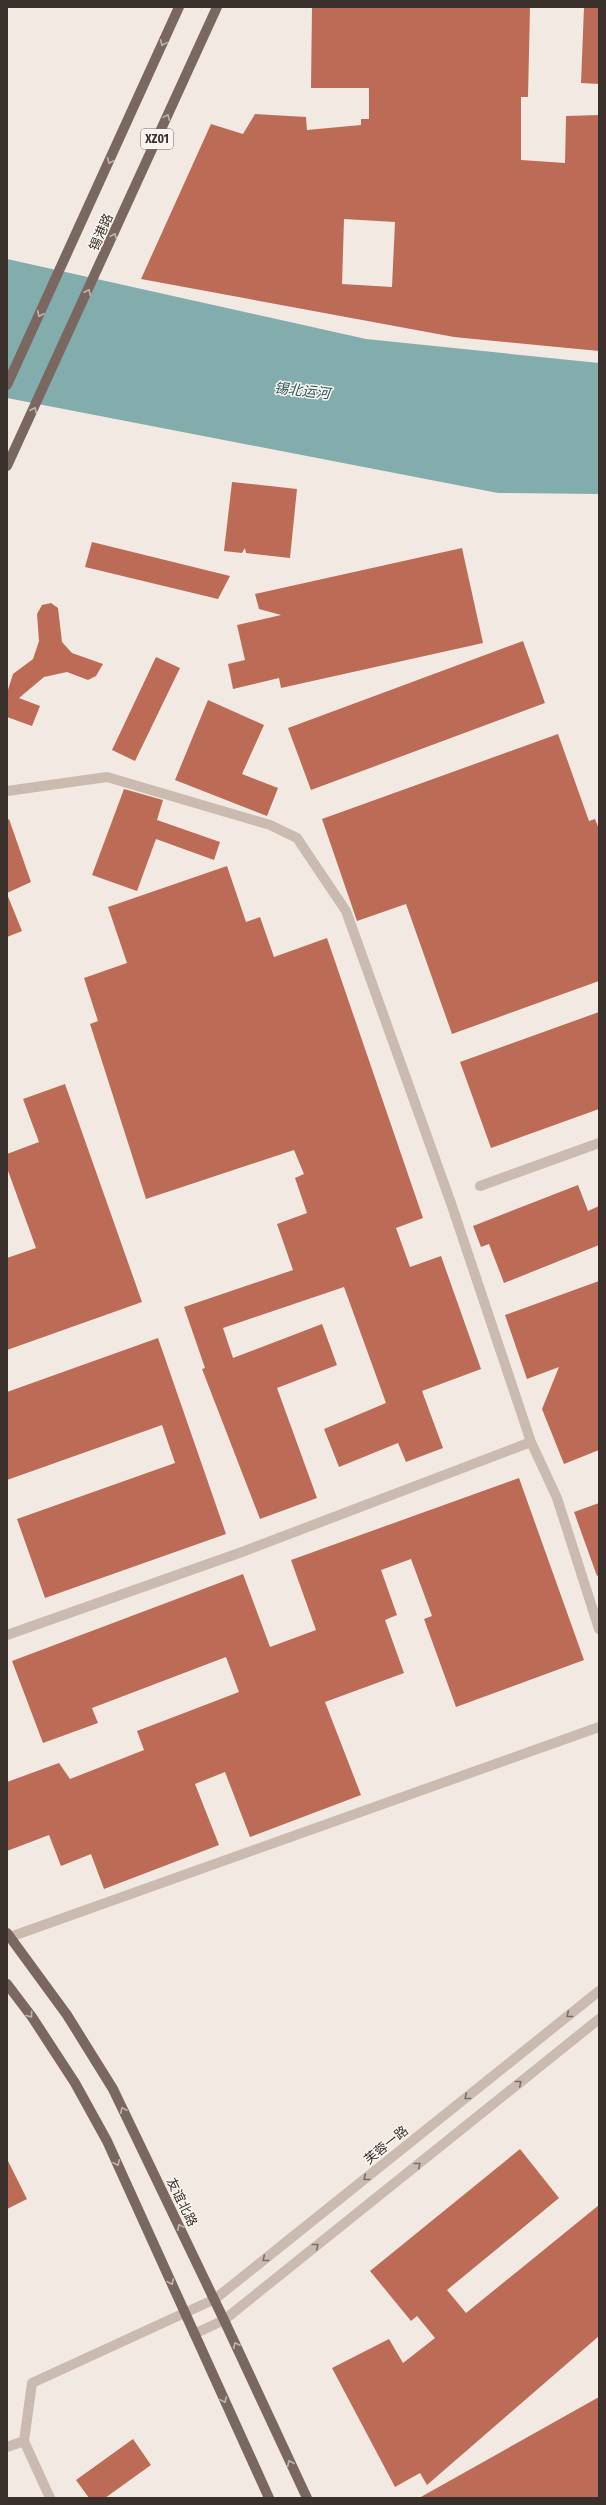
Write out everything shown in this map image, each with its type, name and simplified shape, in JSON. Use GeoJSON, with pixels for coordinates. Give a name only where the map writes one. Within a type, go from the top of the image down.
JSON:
{"type":"FeatureCollection","features":[{"type":"Feature","properties":{"kind":"main road","name":"锡港路"},"geometry":{"type":"LineString","coordinates":[[7,386],[63,266],[179,7]]}},
{"type":"Feature","properties":{"kind":"main road","name":"锡港路"},"geometry":{"type":"LineString","coordinates":[[7,466],[98,271],[217,7]]}},
{"type":"Feature","properties":{"kind":"main road","name":"友谊北路"},"geometry":{"type":"LineString","coordinates":[[9,1935],[67,2015],[113,2089],[215,2300],[307,2498]]}},
{"type":"Feature","properties":{"kind":"main road"},"geometry":{"type":"LineString","coordinates":[[7,1984],[32,2017],[75,2083],[107,2141],[269,2498]]}},
{"type":"Feature","properties":{"kind":"street"},"geometry":{"type":"LineString","coordinates":[[7,791],[106,777],[270,825],[297,838],[346,911],[452,1206],[531,1442],[557,1498],[599,1629]]}},
{"type":"Feature","properties":{"kind":"street"},"geometry":{"type":"LineString","coordinates":[[480,1186],[599,1143]]}},
{"type":"Feature","properties":{"kind":"street"},"geometry":{"type":"LineString","coordinates":[[7,1635],[242,1552],[531,1442]]}},
{"type":"Feature","properties":{"kind":"street"},"geometry":{"type":"LineString","coordinates":[[9,1935],[599,1727]]}},
{"type":"Feature","properties":{"kind":"street","name":"芙蓉一路"},"geometry":{"type":"LineString","coordinates":[[24,2440],[32,2383],[215,2300],[599,1991]]}},
{"type":"Feature","properties":{"kind":"street"},"geometry":{"type":"LineString","coordinates":[[194,2334],[224,2320],[599,2019]]}},
{"type":"Feature","properties":{"kind":"street"},"geometry":{"type":"LineString","coordinates":[[7,2448],[24,2440],[50,2498]]}},
{"type":"Feature","properties":{"kind":"water","name":"锡北运河"},"geometry":{"type":"Polygon","coordinates":[[[7,259],[366,339],[599,363],[599,494],[498,493],[7,398],[7,259]]]}},
{"type":"Feature","properties":{"kind":"building"},"geometry":{"type":"Polygon","coordinates":[[[312,7],[530,7],[528,97],[521,97],[521,160],[565,163],[566,116],[599,115],[599,351],[454,337],[141,279],[211,124],[243,134],[255,114],[306,117],[307,130],[361,125],[361,119],[369,119],[369,88],[311,88],[312,7]],[[344,219],[342,284],[392,287],[395,222],[344,219]]]}},
{"type":"Feature","properties":{"kind":"building"},"geometry":{"type":"Polygon","coordinates":[[[584,7],[599,7],[599,84],[581,83],[584,7]]]}},
{"type":"Feature","properties":{"kind":"building"},"geometry":{"type":"Polygon","coordinates":[[[232,482],[297,489],[290,558],[246,553],[245,548],[242,553],[224,551],[232,482]]]}},
{"type":"Feature","properties":{"kind":"building"},"geometry":{"type":"Polygon","coordinates":[[[92,542],[230,576],[218,599],[85,567],[92,542]]]}},
{"type":"Feature","properties":{"kind":"building"},"geometry":{"type":"Polygon","coordinates":[[[462,548],[483,643],[281,688],[279,678],[233,689],[228,664],[245,660],[237,625],[281,615],[259,609],[255,594],[462,548]]]}},
{"type":"Feature","properties":{"kind":"building"},"geometry":{"type":"Polygon","coordinates":[[[51,603],[58,608],[62,642],[72,653],[103,664],[96,676],[88,680],[67,672],[44,677],[19,698],[40,706],[32,726],[7,717],[7,693],[13,674],[33,659],[39,641],[37,614],[42,605],[51,603]]]}},
{"type":"Feature","properties":{"kind":"building"},"geometry":{"type":"Polygon","coordinates":[[[523,641],[545,703],[311,790],[288,728],[523,641]]]}},
{"type":"Feature","properties":{"kind":"building"},"geometry":{"type":"Polygon","coordinates":[[[156,657],[180,668],[135,761],[112,750],[156,657]]]}},
{"type":"Feature","properties":{"kind":"building"},"geometry":{"type":"Polygon","coordinates":[[[208,700],[264,725],[242,774],[278,788],[267,816],[175,780],[208,700]]]}},
{"type":"Feature","properties":{"kind":"building"},"geometry":{"type":"Polygon","coordinates":[[[558,734],[589,821],[595,819],[599,829],[599,981],[452,1034],[406,904],[357,921],[322,819],[558,734]]]}},
{"type":"Feature","properties":{"kind":"building"},"geometry":{"type":"Polygon","coordinates":[[[124,789],[163,800],[157,820],[220,842],[214,860],[156,839],[137,891],[92,875],[124,789]]]}},
{"type":"Feature","properties":{"kind":"building"},"geometry":{"type":"Polygon","coordinates":[[[9,819],[31,882],[7,893],[7,820],[9,819]]]}},
{"type":"Feature","properties":{"kind":"building"},"geometry":{"type":"Polygon","coordinates":[[[227,866],[246,922],[260,917],[274,957],[327,938],[423,1218],[396,1228],[410,1267],[441,1256],[481,1369],[422,1391],[443,1448],[406,1462],[398,1443],[339,1467],[324,1429],[386,1403],[344,1287],[223,1328],[233,1358],[322,1324],[337,1365],[277,1388],[317,1498],[260,1519],[202,1369],[205,1368],[184,1307],[293,1270],[277,1224],[307,1213],[295,1178],[304,1174],[294,1150],[146,1199],[90,1024],[98,1021],[84,978],[127,963],[108,907],[227,866]]]}},
{"type":"Feature","properties":{"kind":"building"},"geometry":{"type":"Polygon","coordinates":[[[7,894],[22,931],[7,937],[7,894]]]}},
{"type":"Feature","properties":{"kind":"building"},"geometry":{"type":"Polygon","coordinates":[[[599,1012],[599,1109],[491,1148],[460,1062],[599,1012]]]}},
{"type":"Feature","properties":{"kind":"building"},"geometry":{"type":"Polygon","coordinates":[[[65,1084],[142,1302],[7,1350],[7,1258],[36,1248],[7,1168],[7,1154],[39,1142],[23,1099],[65,1084]]]}},
{"type":"Feature","properties":{"kind":"building"},"geometry":{"type":"Polygon","coordinates":[[[578,1185],[588,1211],[599,1206],[599,1245],[504,1283],[489,1244],[481,1247],[473,1226],[578,1185]]]}},
{"type":"Feature","properties":{"kind":"building"},"geometry":{"type":"Polygon","coordinates":[[[599,1281],[599,1450],[564,1464],[542,1409],[559,1367],[527,1379],[505,1315],[599,1281]]]}},
{"type":"Feature","properties":{"kind":"building"},"geometry":{"type":"Polygon","coordinates":[[[158,1338],[226,1534],[45,1598],[17,1519],[175,1463],[162,1425],[7,1480],[7,1392],[158,1338]]]}},
{"type":"Feature","properties":{"kind":"building"},"geometry":{"type":"Polygon","coordinates":[[[519,1478],[584,1660],[456,1707],[424,1619],[432,1616],[411,1559],[381,1570],[397,1615],[385,1620],[404,1673],[325,1702],[361,1795],[250,1837],[225,1772],[195,1784],[219,1845],[104,1889],[91,1854],[61,1866],[49,1835],[7,1851],[7,1782],[59,1763],[70,1779],[144,1750],[137,1731],[239,1692],[226,1657],[92,1708],[98,1723],[43,1743],[12,1661],[243,1574],[270,1647],[316,1630],[291,1560],[519,1478]]]}},
{"type":"Feature","properties":{"kind":"building"},"geometry":{"type":"Polygon","coordinates":[[[599,1503],[599,1575],[597,1576],[574,1512],[599,1503]]]}},
{"type":"Feature","properties":{"kind":"building"},"geometry":{"type":"Polygon","coordinates":[[[520,2149],[559,2198],[447,2290],[466,2313],[599,2205],[599,2336],[427,2485],[420,2473],[395,2487],[332,2368],[389,2339],[403,2363],[435,2338],[417,2316],[411,2321],[370,2271],[520,2149]]]}},
{"type":"Feature","properties":{"kind":"building"},"geometry":{"type":"Polygon","coordinates":[[[7,2159],[27,2199],[7,2209],[7,2159]]]}},
{"type":"Feature","properties":{"kind":"building"},"geometry":{"type":"Polygon","coordinates":[[[599,2397],[599,2498],[419,2498],[599,2397]]]}},
{"type":"Feature","properties":{"kind":"building"},"geometry":{"type":"Polygon","coordinates":[[[133,2439],[151,2465],[105,2498],[89,2498],[76,2480],[133,2439]]]}}]}
